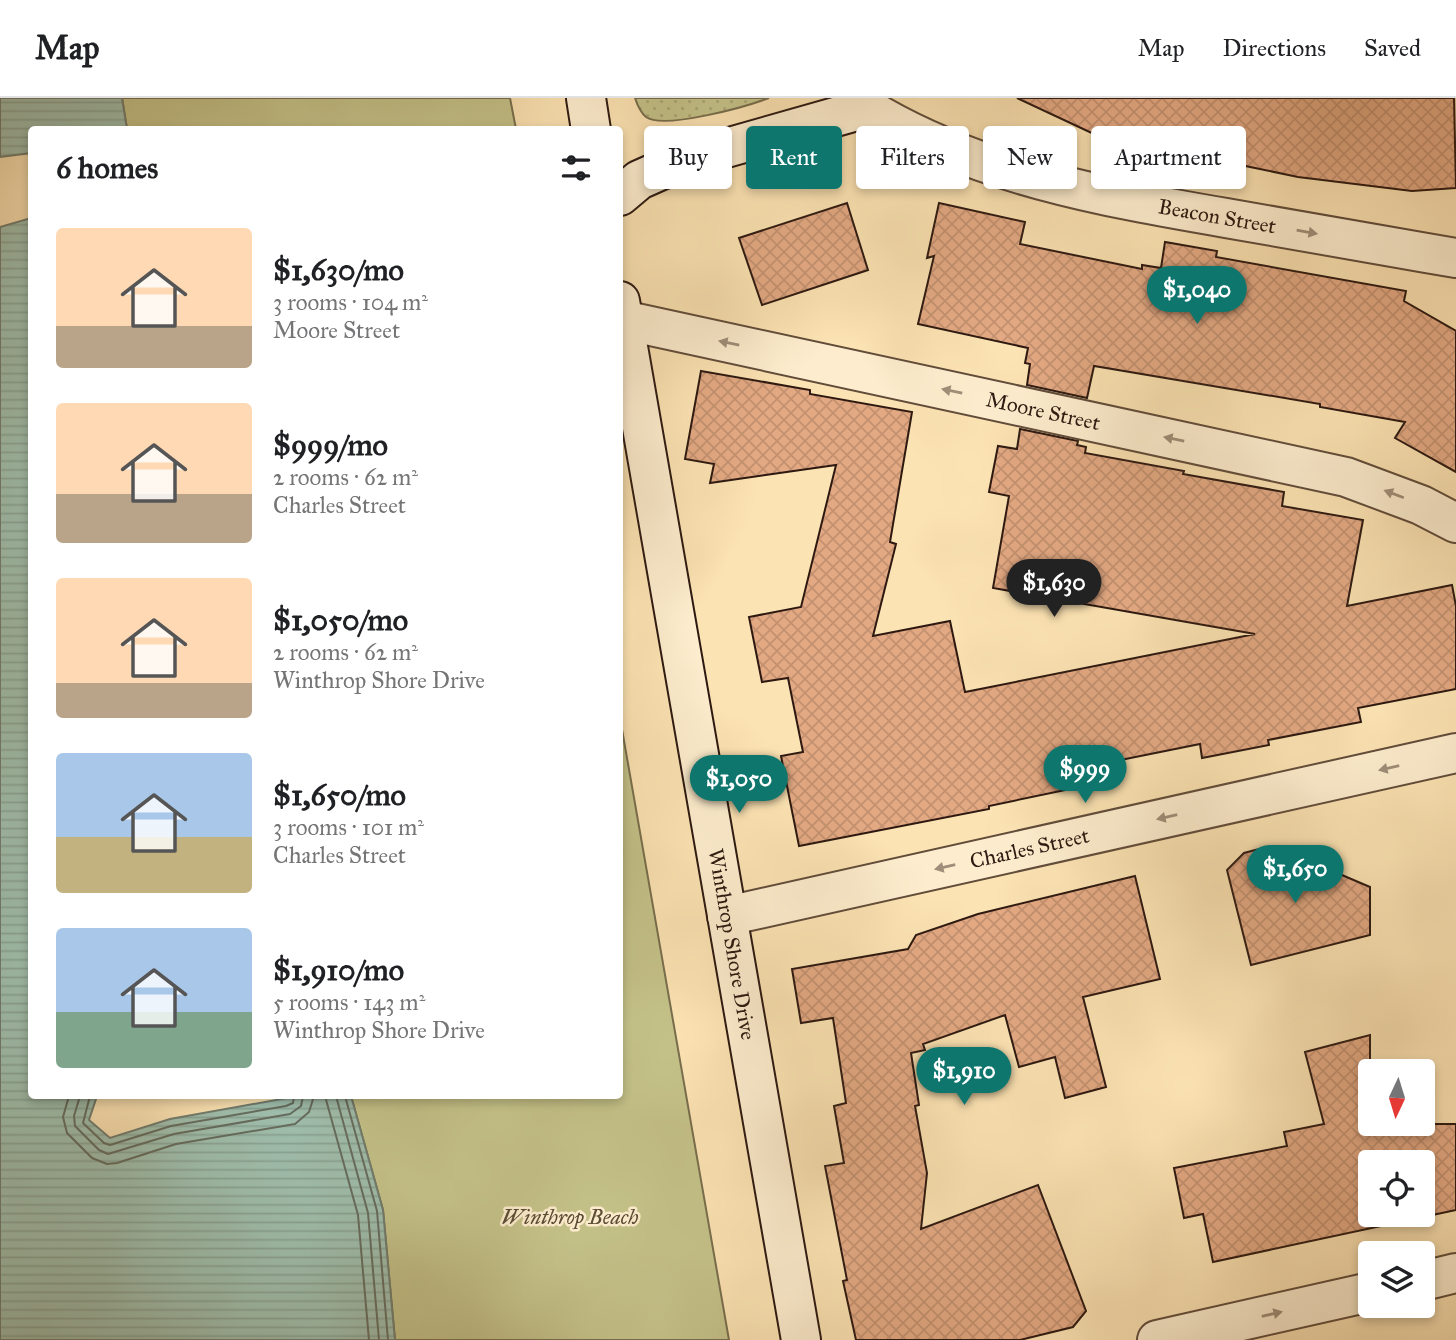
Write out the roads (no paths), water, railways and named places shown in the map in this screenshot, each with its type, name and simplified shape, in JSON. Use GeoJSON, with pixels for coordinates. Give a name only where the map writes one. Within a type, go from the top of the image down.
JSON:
{"type":"FeatureCollection","features":[{"type":"Feature","properties":{"kind":"street"},"geometry":{"type":"LineString","coordinates":[[586,98],[590,126]]}},
{"type":"Feature","properties":{"kind":"street"},"geometry":{"type":"LineString","coordinates":[[623,193],[639,180],[684,160],[864,103]]}},
{"type":"Feature","properties":{"kind":"street","name":"Beacon Street"},"geometry":{"type":"LineString","coordinates":[[864,103],[915,135],[945,149],[1048,181],[1136,202],[1456,258]]}},
{"type":"Feature","properties":{"kind":"street","name":"Moore Street"},"geometry":{"type":"LineString","coordinates":[[623,310],[1322,471],[1384,490],[1456,523]]}},
{"type":"Feature","properties":{"kind":"street","name":"Winthrop Shore Drive"},"geometry":{"type":"LineString","coordinates":[[623,321],[800,1340]]}},
{"type":"Feature","properties":{"kind":"street","name":"Charles Street"},"geometry":{"type":"LineString","coordinates":[[727,916],[1456,753]]}},
{"type":"Feature","properties":{"kind":"street"},"geometry":{"type":"LineString","coordinates":[[1435,1278],[1456,1273]]}},
{"type":"Feature","properties":{"kind":"street"},"geometry":{"type":"LineString","coordinates":[[1157,1340],[1358,1295]]}},
{"type":"Feature","properties":{"kind":"water"},"geometry":{"type":"Polygon","coordinates":[[[0,98],[122,98],[127,126],[28,126],[28,153],[0,157],[0,98]]]}},
{"type":"Feature","properties":{"kind":"water"},"geometry":{"type":"Polygon","coordinates":[[[28,219],[28,1099],[96,1099],[89,1120],[110,1138],[170,1119],[281,1099],[352,1099],[383,1210],[395,1340],[0,1340],[0,227],[28,219]]]}},
{"type":"Feature","properties":{"kind":"park label","name":"Winthrop Beach"},"geometry":{"type":"Point","coordinates":[570,1217]}}]}
